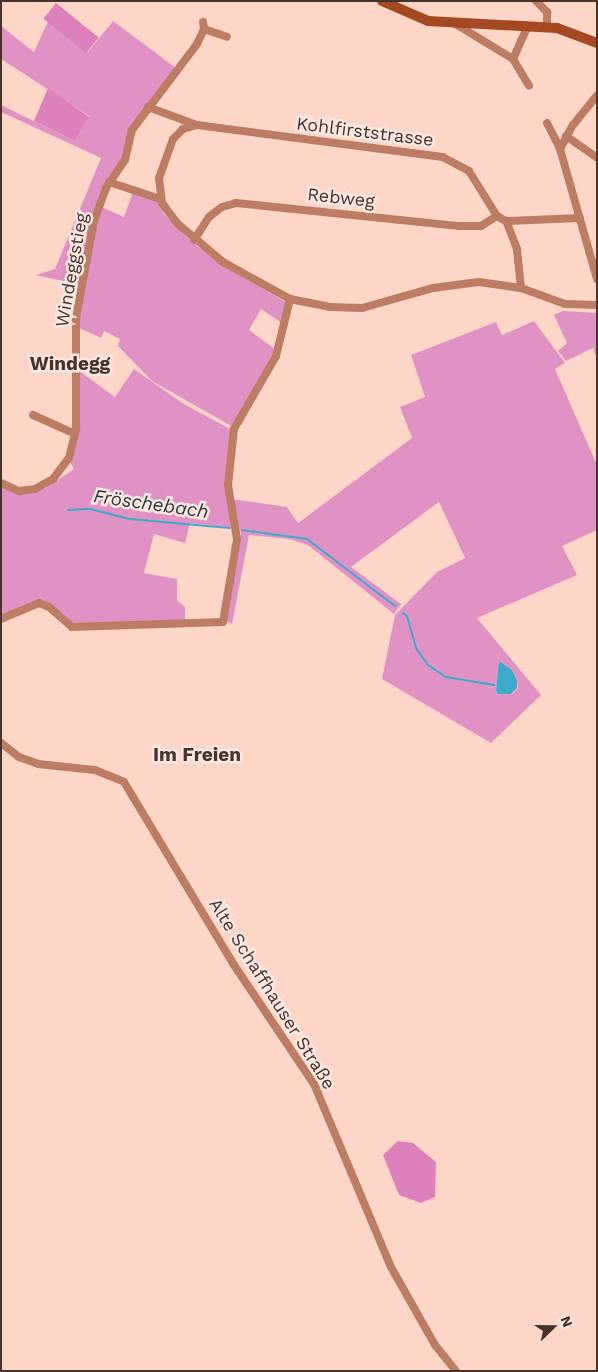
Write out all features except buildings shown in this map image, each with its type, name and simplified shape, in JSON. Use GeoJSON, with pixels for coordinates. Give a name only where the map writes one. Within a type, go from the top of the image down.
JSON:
{"type":"FeatureCollection","features":[{"type":"Feature","properties":{"kind":"street"},"geometry":{"type":"LineString","coordinates":[[382,1],[428,21],[564,29],[597,42]]}},
{"type":"Feature","properties":{"kind":"street"},"geometry":{"type":"LineString","coordinates":[[536,1],[547,12],[547,28]]}},
{"type":"Feature","properties":{"kind":"street"},"geometry":{"type":"LineString","coordinates":[[454,23],[513,60],[529,86]]}},
{"type":"Feature","properties":{"kind":"street","name":"Windeggstieg"},"geometry":{"type":"LineString","coordinates":[[1,483],[19,491],[43,486],[64,469],[75,434],[78,303],[92,228],[109,182],[125,160],[132,130],[197,44],[204,25],[227,37]]}},
{"type":"Feature","properties":{"kind":"street"},"geometry":{"type":"LineString","coordinates":[[513,60],[527,27]]}},
{"type":"Feature","properties":{"kind":"street"},"geometry":{"type":"LineString","coordinates":[[560,149],[566,136],[597,95]]}},
{"type":"Feature","properties":{"kind":"street"},"geometry":{"type":"LineString","coordinates":[[148,107],[198,125]]}},
{"type":"Feature","properties":{"kind":"street"},"geometry":{"type":"LineString","coordinates":[[547,122],[560,149],[597,279]]}},
{"type":"Feature","properties":{"kind":"street","name":"Kohlfirststrasse"},"geometry":{"type":"LineString","coordinates":[[160,199],[159,178],[173,139],[183,129],[198,125],[443,157],[469,171],[497,216],[506,221]]}},
{"type":"Feature","properties":{"kind":"street"},"geometry":{"type":"LineString","coordinates":[[566,136],[597,158]]}},
{"type":"Feature","properties":{"kind":"street"},"geometry":{"type":"LineString","coordinates":[[109,182],[160,199],[178,224],[194,240],[223,262],[290,299],[330,307],[362,308],[433,288],[479,282],[521,288],[565,304],[597,305]]}},
{"type":"Feature","properties":{"kind":"street","name":"Rebweg"},"geometry":{"type":"LineString","coordinates":[[194,240],[209,218],[222,208],[236,203],[460,226],[481,226],[497,216]]}},
{"type":"Feature","properties":{"kind":"street"},"geometry":{"type":"LineString","coordinates":[[521,288],[517,249],[506,221],[580,218]]}},
{"type":"Feature","properties":{"kind":"street"},"geometry":{"type":"LineString","coordinates":[[1,619],[39,603],[49,607],[72,627],[223,622],[237,539],[228,485],[234,429],[276,356],[290,299]]}},
{"type":"Feature","properties":{"kind":"street"},"geometry":{"type":"LineString","coordinates":[[33,415],[75,434]]}},
{"type":"Feature","properties":{"kind":"street","name":"Alte Schaffhauser Straße"},"geometry":{"type":"LineString","coordinates":[[1,743],[19,757],[38,764],[96,770],[124,782],[234,965],[314,1084],[391,1267],[435,1345],[456,1371]]}},
{"type":"Feature","properties":{"kind":"shaded area"},"geometry":{"type":"Polygon","coordinates":[[[56,3],[99,38],[86,53],[43,19],[56,3]]]}},
{"type":"Feature","properties":{"kind":"shaded area"},"geometry":{"type":"Polygon","coordinates":[[[48,21],[88,52],[113,21],[176,68],[132,124],[124,154],[97,205],[124,217],[133,192],[158,201],[164,214],[192,242],[223,266],[286,302],[282,323],[261,309],[249,330],[275,349],[233,427],[152,381],[118,346],[120,339],[104,331],[101,338],[77,327],[81,285],[36,275],[55,269],[101,158],[1,112],[1,105],[75,141],[89,116],[1,59],[1,26],[34,52],[48,21]]]}},
{"type":"Feature","properties":{"kind":"shaded area"},"geometry":{"type":"Polygon","coordinates":[[[48,88],[89,117],[75,141],[34,121],[48,88]]]}},
{"type":"Feature","properties":{"kind":"shaded area"},"geometry":{"type":"Polygon","coordinates":[[[563,311],[597,313],[597,359],[593,348],[566,361],[558,351],[567,343],[554,315],[563,311]]]}},
{"type":"Feature","properties":{"kind":"shaded area"},"geometry":{"type":"Polygon","coordinates":[[[534,321],[565,363],[555,369],[597,465],[597,530],[562,546],[577,575],[477,618],[541,695],[491,743],[382,679],[395,615],[437,572],[465,558],[439,502],[351,567],[401,604],[394,614],[308,545],[289,539],[249,535],[232,624],[226,621],[241,534],[231,499],[287,507],[298,523],[412,438],[400,407],[425,397],[411,355],[496,322],[502,335],[534,321]],[[499,661],[496,690],[498,694],[512,694],[518,688],[512,670],[499,661]]]}},
{"type":"Feature","properties":{"kind":"shaded area"},"geometry":{"type":"Polygon","coordinates":[[[134,369],[184,404],[232,430],[226,481],[234,528],[190,523],[185,543],[154,534],[144,573],[177,579],[177,600],[185,607],[185,620],[75,625],[40,600],[1,616],[1,485],[23,493],[46,488],[74,469],[69,460],[78,370],[115,397],[134,369]]]}},
{"type":"Feature","properties":{"kind":"shaded area"},"geometry":{"type":"Polygon","coordinates":[[[398,1141],[413,1143],[436,1162],[435,1197],[421,1203],[399,1195],[383,1155],[398,1141]]]}},
{"type":"Feature","properties":{"kind":"water"},"geometry":{"type":"Polygon","coordinates":[[[499,661],[512,670],[517,681],[517,688],[511,694],[498,694],[496,690],[499,661]]]}},
{"type":"Feature","properties":{"kind":"waterway","name":"Fröschebach"},"geometry":{"type":"LineString","coordinates":[[68,510],[90,509],[130,519],[230,528]]}},
{"type":"Feature","properties":{"kind":"waterway","name":"Fröschebach"},"geometry":{"type":"LineString","coordinates":[[242,530],[307,539],[395,606]]}},
{"type":"Feature","properties":{"kind":"waterway","name":"Fröschebach"},"geometry":{"type":"LineString","coordinates":[[403,613],[407,616],[416,648],[428,665],[446,677],[494,685]]}},
{"type":"Feature","properties":{"kind":"district","name":"Windegg"},"geometry":{"type":"Point","coordinates":[70,364]}},
{"type":"Feature","properties":{"kind":"district","name":"Im Freien"},"geometry":{"type":"Point","coordinates":[197,755]}}]}
